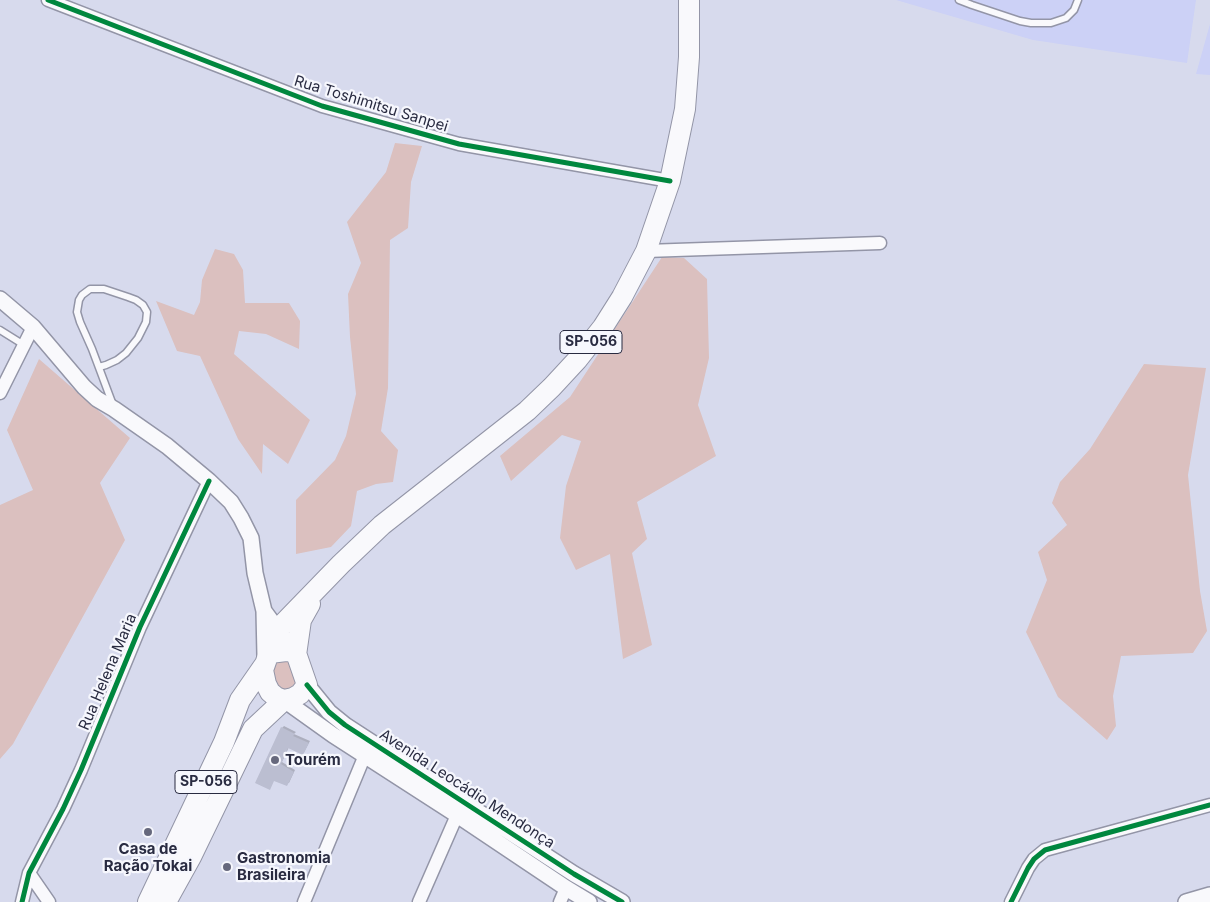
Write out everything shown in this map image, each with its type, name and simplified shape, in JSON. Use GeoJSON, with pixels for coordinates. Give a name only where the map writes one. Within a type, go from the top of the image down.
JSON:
{"type":"FeatureCollection","features":[{"type":"Feature","properties":{"kind":"main road","name":"SP-056"},"geometry":{"type":"LineString","coordinates":[[148,902],[224,742],[240,700],[267,658],[277,630],[382,525],[527,411],[552,387],[577,360],[603,327],[622,297],[646,251],[670,181],[685,109],[689,56],[689,0]]}},
{"type":"Feature","properties":{"kind":"main road"},"geometry":{"type":"LineString","coordinates":[[166,902],[191,857],[253,729],[284,700],[300,694],[307,685],[297,656],[301,620],[322,585]]}},
{"type":"Feature","properties":{"kind":"main road"},"geometry":{"type":"LineString","coordinates":[[284,700],[270,692],[263,670],[267,658],[286,651],[292,652],[297,656]]}},
{"type":"Feature","properties":{"kind":"street","name":"Rua Toshimitsu Sanpei"},"geometry":{"type":"LineString","coordinates":[[48,0],[322,106],[459,144],[670,181]]}},
{"type":"Feature","properties":{"kind":"street"},"geometry":{"type":"LineString","coordinates":[[646,251],[880,243]]}},
{"type":"Feature","properties":{"kind":"street"},"geometry":{"type":"LineString","coordinates":[[0,299],[33,327],[84,387],[97,399],[167,446],[231,502],[251,538],[255,573],[264,611],[267,658]]}},
{"type":"Feature","properties":{"kind":"street"},"geometry":{"type":"LineString","coordinates":[[0,393],[4,373],[24,345],[33,327]]}},
{"type":"Feature","properties":{"kind":"street","name":"Rua Helena Maria"},"geometry":{"type":"LineString","coordinates":[[22,902],[29,873],[77,778],[140,627],[209,481]]}},
{"type":"Feature","properties":{"kind":"street"},"geometry":{"type":"LineString","coordinates":[[264,611],[297,656]]}},
{"type":"Feature","properties":{"kind":"street","name":"Avenida Leocádio Mendonça"},"geometry":{"type":"LineString","coordinates":[[307,685],[329,712],[345,725],[574,874],[622,902]]}},
{"type":"Feature","properties":{"kind":"street","name":"Avenida Leocádio Mendonça"},"geometry":{"type":"LineString","coordinates":[[284,700],[333,736],[457,815],[563,895],[589,902]]}},
{"type":"Feature","properties":{"kind":"street"},"geometry":{"type":"LineString","coordinates":[[304,902],[365,755]]}},
{"type":"Feature","properties":{"kind":"street"},"geometry":{"type":"LineString","coordinates":[[419,902],[464,801]]}},
{"type":"Feature","properties":{"kind":"street"},"geometry":{"type":"LineString","coordinates":[[1011,902],[1028,868],[1034,859],[1045,850],[1210,805]]}},
{"type":"Feature","properties":{"kind":"street"},"geometry":{"type":"LineString","coordinates":[[29,873],[48,902]]}},
{"type":"Feature","properties":{"kind":"street"},"geometry":{"type":"LineString","coordinates":[[1186,902],[1210,895]]}},
{"type":"Feature","properties":{"kind":"lane"},"geometry":{"type":"LineString","coordinates":[[959,0],[1020,22],[1031,23],[1051,23],[1066,18],[1074,10],[1078,0]]}},
{"type":"Feature","properties":{"kind":"lane"},"geometry":{"type":"LineString","coordinates":[[99,367],[117,360],[126,353],[138,338],[146,322],[147,312],[143,305],[136,300],[104,289],[90,289],[79,300],[78,312],[80,322],[114,409]]}},
{"type":"Feature","properties":{"kind":"lane"},"geometry":{"type":"LineString","coordinates":[[0,330],[24,345]]}},
{"type":"Feature","properties":{"kind":"shaded area"},"geometry":{"type":"Polygon","coordinates":[[[896,0],[1196,0],[1187,63],[1033,40],[896,0]]]}},
{"type":"Feature","properties":{"kind":"shaded area"},"geometry":{"type":"Polygon","coordinates":[[[1210,24],[1210,75],[1196,74],[1210,24]]]}},
{"type":"Feature","properties":{"kind":"shaded area"},"geometry":{"type":"Polygon","coordinates":[[[395,143],[422,146],[411,182],[408,228],[390,240],[388,388],[381,431],[398,450],[393,482],[376,484],[357,491],[351,526],[331,547],[296,554],[296,500],[335,460],[346,436],[356,394],[348,294],[361,263],[347,222],[386,172],[395,143]]]}},
{"type":"Feature","properties":{"kind":"shaded area"},"geometry":{"type":"Polygon","coordinates":[[[215,249],[234,254],[243,270],[245,303],[289,303],[300,321],[299,349],[266,334],[239,331],[234,354],[310,420],[288,464],[263,444],[262,474],[238,439],[200,356],[177,351],[156,301],[194,315],[200,302],[202,280],[215,249]]]}},
{"type":"Feature","properties":{"kind":"shaded area"},"geometry":{"type":"Polygon","coordinates":[[[662,257],[684,258],[707,279],[709,358],[698,405],[716,456],[637,502],[647,539],[632,553],[652,645],[623,659],[610,554],[576,570],[560,538],[566,486],[581,441],[562,435],[511,481],[500,456],[570,397],[662,257]]]}},
{"type":"Feature","properties":{"kind":"shaded area"},"geometry":{"type":"Polygon","coordinates":[[[39,359],[130,438],[100,483],[125,540],[13,744],[0,759],[0,505],[33,490],[7,430],[39,359]]]}},
{"type":"Feature","properties":{"kind":"shaded area"},"geometry":{"type":"Polygon","coordinates":[[[1144,364],[1206,368],[1188,475],[1200,591],[1207,631],[1193,653],[1121,656],[1113,696],[1116,726],[1107,740],[1058,697],[1026,632],[1047,580],[1038,552],[1067,525],[1052,503],[1060,482],[1090,449],[1144,364]]]}},
{"type":"Feature","properties":{"kind":"shaded area"},"geometry":{"type":"Polygon","coordinates":[[[278,658],[289,660],[296,674],[296,684],[289,693],[273,684],[273,663],[278,658]]]}},
{"type":"Feature","properties":{"kind":"building","name":"Tourém"},"geometry":{"type":"Polygon","coordinates":[[[281,727],[295,734],[293,736],[309,743],[303,755],[288,748],[281,764],[294,772],[287,786],[274,781],[270,790],[255,783],[281,727]]]}},
{"type":"Feature","properties":{"kind":"cycle path"},"geometry":{"type":"LineString","coordinates":[[48,0],[322,106],[459,144],[670,181]]}},
{"type":"Feature","properties":{"kind":"cycle path"},"geometry":{"type":"LineString","coordinates":[[22,902],[29,873],[63,809],[81,770],[140,627],[209,481]]}},
{"type":"Feature","properties":{"kind":"cycle path"},"geometry":{"type":"LineString","coordinates":[[307,685],[329,712],[345,725],[574,874],[622,902]]}},
{"type":"Feature","properties":{"kind":"cycle path"},"geometry":{"type":"LineString","coordinates":[[1011,902],[1028,868],[1034,859],[1045,850],[1210,805]]}},
{"type":"Feature","properties":{"kind":"place","name":"Tourém"},"geometry":{"type":"Point","coordinates":[275,760]}},
{"type":"Feature","properties":{"kind":"place","name":"Casa de Ração Tokai"},"geometry":{"type":"Point","coordinates":[148,832]}},
{"type":"Feature","properties":{"kind":"place","name":"Gastronomia Brasileira"},"geometry":{"type":"Point","coordinates":[227,867]}}]}
